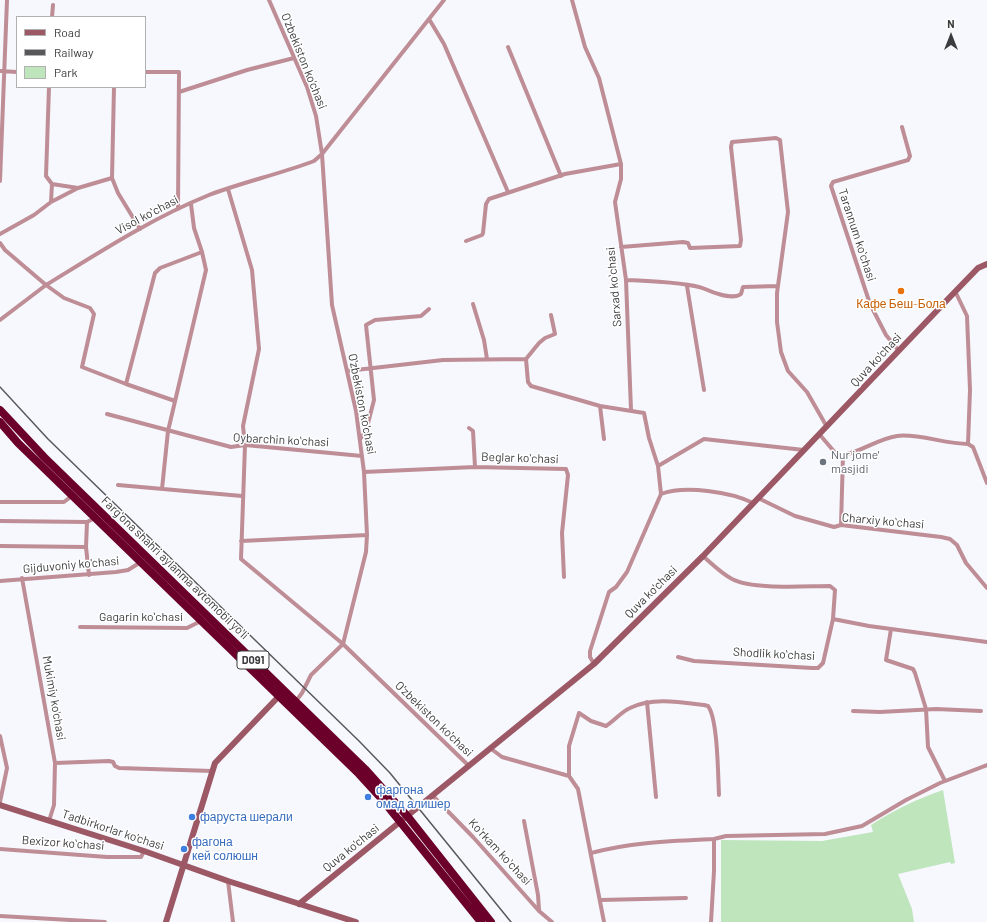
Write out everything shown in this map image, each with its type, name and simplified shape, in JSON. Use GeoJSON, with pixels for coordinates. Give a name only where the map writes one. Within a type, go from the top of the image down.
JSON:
{"type":"FeatureCollection","features":[{"type":"Feature","properties":{"kind":"highway","name":"Fargʻona shahri aylanma avtomobil yoʻli"},"geometry":{"type":"LineString","coordinates":[[0,410],[44,458],[365,769],[481,922]]}},
{"type":"Feature","properties":{"kind":"highway","name":"Fargʻona shahri aylanma avtomobil yoʻli"},"geometry":{"type":"LineString","coordinates":[[0,422],[18,443],[359,774],[404,820],[491,922]]}},
{"type":"Feature","properties":{"kind":"main road","name":"Quva ko'chasi"},"geometry":{"type":"LineString","coordinates":[[299,904],[594,664],[703,556],[804,450],[827,428],[955,291],[978,268],[987,264]]}},
{"type":"Feature","properties":{"kind":"main road"},"geometry":{"type":"LineString","coordinates":[[166,922],[216,761],[285,690]]}},
{"type":"Feature","properties":{"kind":"main road","name":"Tadbirkorlar ko'chasi"},"geometry":{"type":"LineString","coordinates":[[0,804],[184,864],[228,881],[356,922]]}},
{"type":"Feature","properties":{"kind":"street"},"geometry":{"type":"LineString","coordinates":[[0,181],[3,143],[2,71],[7,0]]}},
{"type":"Feature","properties":{"kind":"street","name":"O'zbekiston ko'chasi"},"geometry":{"type":"LineString","coordinates":[[269,0],[294,58],[316,116],[322,154],[332,304],[360,439],[364,472],[367,535],[366,552],[343,644],[468,766]]}},
{"type":"Feature","properties":{"kind":"street"},"geometry":{"type":"LineString","coordinates":[[322,154],[444,0]]}},
{"type":"Feature","properties":{"kind":"street","name":"Sarxad koʻchasi"},"geometry":{"type":"LineString","coordinates":[[572,0],[585,47],[598,78],[621,164],[621,179],[615,202],[626,280],[632,410]]}},
{"type":"Feature","properties":{"kind":"street"},"geometry":{"type":"LineString","coordinates":[[52,16],[53,5]]}},
{"type":"Feature","properties":{"kind":"street"},"geometry":{"type":"LineString","coordinates":[[430,19],[444,44],[508,192]]}},
{"type":"Feature","properties":{"kind":"street"},"geometry":{"type":"LineString","coordinates":[[508,47],[561,176]]}},
{"type":"Feature","properties":{"kind":"street"},"geometry":{"type":"LineString","coordinates":[[179,92],[247,70],[294,58]]}},
{"type":"Feature","properties":{"kind":"street"},"geometry":{"type":"LineString","coordinates":[[2,71],[16,72]]}},
{"type":"Feature","properties":{"kind":"street"},"geometry":{"type":"LineString","coordinates":[[146,72],[179,72],[178,209]]}},
{"type":"Feature","properties":{"kind":"street"},"geometry":{"type":"LineString","coordinates":[[49,88],[46,176],[52,184],[51,202]]}},
{"type":"Feature","properties":{"kind":"street"},"geometry":{"type":"LineString","coordinates":[[114,88],[112,178],[118,193],[140,229]]}},
{"type":"Feature","properties":{"kind":"street","name":"Tarannum koʻchasi"},"geometry":{"type":"LineString","coordinates":[[899,351],[886,335],[870,304],[831,186],[833,182],[908,160],[910,156],[902,127]]}},
{"type":"Feature","properties":{"kind":"street"},"geometry":{"type":"LineString","coordinates":[[621,247],[683,242],[688,243],[690,248],[740,246],[741,240],[731,147],[732,142],[776,138],[780,140],[788,212],[778,286],[777,322],[781,352],[788,371],[807,392],[827,428]]}},
{"type":"Feature","properties":{"kind":"street","name":"Visol koʻchasi"},"geometry":{"type":"LineString","coordinates":[[0,320],[46,285],[140,229],[178,209],[228,189],[303,165],[322,154]]}},
{"type":"Feature","properties":{"kind":"street"},"geometry":{"type":"LineString","coordinates":[[466,241],[482,235],[486,204],[489,199],[561,176],[621,164]]}},
{"type":"Feature","properties":{"kind":"street"},"geometry":{"type":"LineString","coordinates":[[0,234],[34,215],[51,202],[78,188],[112,178]]}},
{"type":"Feature","properties":{"kind":"street"},"geometry":{"type":"LineString","coordinates":[[52,184],[78,188]]}},
{"type":"Feature","properties":{"kind":"street"},"geometry":{"type":"LineString","coordinates":[[228,189],[252,270],[259,349],[243,426],[245,445],[242,496],[241,559],[343,644],[311,675],[296,701]]}},
{"type":"Feature","properties":{"kind":"street"},"geometry":{"type":"LineString","coordinates":[[162,490],[168,431],[206,270],[194,228],[190,204]]}},
{"type":"Feature","properties":{"kind":"street"},"geometry":{"type":"LineString","coordinates":[[0,243],[5,250],[46,285],[64,298],[90,308],[93,311],[94,314],[82,367],[175,401]]}},
{"type":"Feature","properties":{"kind":"street"},"geometry":{"type":"LineString","coordinates":[[126,384],[155,273],[160,268],[202,252]]}},
{"type":"Feature","properties":{"kind":"street"},"geometry":{"type":"LineString","coordinates":[[626,280],[687,286],[705,289],[717,294],[738,296],[741,294],[743,286],[778,286]]}},
{"type":"Feature","properties":{"kind":"street"},"geometry":{"type":"LineString","coordinates":[[687,286],[704,390]]}},
{"type":"Feature","properties":{"kind":"street"},"geometry":{"type":"LineString","coordinates":[[955,291],[967,316],[970,390],[968,444]]}},
{"type":"Feature","properties":{"kind":"street"},"geometry":{"type":"LineString","coordinates":[[473,304],[484,340],[487,358]]}},
{"type":"Feature","properties":{"kind":"street"},"geometry":{"type":"LineString","coordinates":[[360,439],[366,431],[374,400],[373,374],[370,368],[366,328],[368,323],[375,320],[421,316],[429,309]]}},
{"type":"Feature","properties":{"kind":"street"},"geometry":{"type":"LineString","coordinates":[[551,315],[555,334],[544,338],[526,359],[529,385],[571,399],[600,406],[642,411],[645,414],[649,438],[658,466],[661,494],[627,572],[616,587],[609,592],[590,651],[590,657],[594,664]]}},
{"type":"Feature","properties":{"kind":"street"},"geometry":{"type":"LineString","coordinates":[[346,371],[443,360],[487,358],[526,359]]}},
{"type":"Feature","properties":{"kind":"street"},"geometry":{"type":"LineString","coordinates":[[600,406],[604,439]]}},
{"type":"Feature","properties":{"kind":"street","name":"Oybarchin koʻchasi"},"geometry":{"type":"LineString","coordinates":[[107,414],[231,447],[245,445],[362,456]]}},
{"type":"Feature","properties":{"kind":"street"},"geometry":{"type":"LineString","coordinates":[[469,428],[473,431],[475,467]]}},
{"type":"Feature","properties":{"kind":"street"},"geometry":{"type":"LineString","coordinates":[[820,435],[835,454],[843,455],[854,452],[868,445],[901,435],[953,444],[968,444],[973,447],[987,483]]}},
{"type":"Feature","properties":{"kind":"street"},"geometry":{"type":"LineString","coordinates":[[658,466],[704,439],[804,450]]}},
{"type":"Feature","properties":{"kind":"street"},"geometry":{"type":"LineString","coordinates":[[840,525],[843,455]]}},
{"type":"Feature","properties":{"kind":"street","name":"Beglar koʻchasi"},"geometry":{"type":"LineString","coordinates":[[364,472],[514,466],[567,471],[562,533],[564,577]]}},
{"type":"Feature","properties":{"kind":"street"},"geometry":{"type":"LineString","coordinates":[[118,485],[242,496]]}},
{"type":"Feature","properties":{"kind":"street","name":"Charxiy koʻchasi"},"geometry":{"type":"LineString","coordinates":[[661,494],[704,491],[740,496],[756,500],[795,516],[834,527],[840,525],[898,531],[950,539],[957,545],[966,563],[987,588]]}},
{"type":"Feature","properties":{"kind":"street"},"geometry":{"type":"LineString","coordinates":[[0,502],[64,502],[73,495]]}},
{"type":"Feature","properties":{"kind":"street"},"geometry":{"type":"LineString","coordinates":[[0,521],[88,522],[95,517]]}},
{"type":"Feature","properties":{"kind":"street"},"geometry":{"type":"LineString","coordinates":[[88,522],[86,546],[89,575]]}},
{"type":"Feature","properties":{"kind":"street"},"geometry":{"type":"LineString","coordinates":[[242,541],[367,535]]}},
{"type":"Feature","properties":{"kind":"street"},"geometry":{"type":"LineString","coordinates":[[0,546],[86,546]]}},
{"type":"Feature","properties":{"kind":"street","name":"Shodlik koʻchasi"},"geometry":{"type":"LineString","coordinates":[[678,657],[694,661],[700,660],[818,668],[823,663],[833,619],[836,598],[835,590],[830,586],[761,585],[742,582],[722,573],[703,556]]}},
{"type":"Feature","properties":{"kind":"street","name":"Gijduvoniy ko'chasi"},"geometry":{"type":"LineString","coordinates":[[0,581],[22,578],[89,575],[128,570],[141,562]]}},
{"type":"Feature","properties":{"kind":"street","name":"Mukimiy ko'chasi"},"geometry":{"type":"LineString","coordinates":[[22,578],[55,763],[54,806],[49,821]]}},
{"type":"Feature","properties":{"kind":"street"},"geometry":{"type":"LineString","coordinates":[[833,619],[891,629],[987,642]]}},
{"type":"Feature","properties":{"kind":"street","name":"Gagarin koʻchasi"},"geometry":{"type":"LineString","coordinates":[[80,627],[187,628],[201,621]]}},
{"type":"Feature","properties":{"kind":"street"},"geometry":{"type":"LineString","coordinates":[[891,629],[886,660],[914,670],[926,709],[928,748],[945,781]]}},
{"type":"Feature","properties":{"kind":"street"},"geometry":{"type":"LineString","coordinates":[[647,702],[656,797]]}},
{"type":"Feature","properties":{"kind":"street"},"geometry":{"type":"LineString","coordinates":[[604,922],[578,789],[569,776],[569,746],[579,713],[591,721],[606,726],[629,708],[647,702],[673,702],[704,705],[710,708],[716,744],[720,795]]}},
{"type":"Feature","properties":{"kind":"street"},"geometry":{"type":"LineString","coordinates":[[853,711],[881,712],[926,709],[981,711]]}},
{"type":"Feature","properties":{"kind":"street"},"geometry":{"type":"LineString","coordinates":[[0,736],[6,768],[0,804]]}},
{"type":"Feature","properties":{"kind":"street"},"geometry":{"type":"LineString","coordinates":[[490,748],[502,757],[569,776]]}},
{"type":"Feature","properties":{"kind":"street"},"geometry":{"type":"LineString","coordinates":[[55,763],[113,762],[120,768],[212,772]]}},
{"type":"Feature","properties":{"kind":"street"},"geometry":{"type":"LineString","coordinates":[[591,853],[615,846],[714,839],[726,836],[824,834],[862,826],[906,800],[945,781],[987,766]]}},
{"type":"Feature","properties":{"kind":"street","name":"Koʻrkam koʻchasi"},"geometry":{"type":"LineString","coordinates":[[433,796],[473,837],[539,911],[552,922]]}},
{"type":"Feature","properties":{"kind":"street"},"geometry":{"type":"LineString","coordinates":[[524,821],[538,895],[539,911]]}},
{"type":"Feature","properties":{"kind":"street"},"geometry":{"type":"LineString","coordinates":[[711,922],[714,839]]}},
{"type":"Feature","properties":{"kind":"street","name":"Bexizor koʻchasi"},"geometry":{"type":"LineString","coordinates":[[0,849],[107,857],[141,857],[144,851]]}},
{"type":"Feature","properties":{"kind":"street"},"geometry":{"type":"LineString","coordinates":[[228,881],[233,922]]}},
{"type":"Feature","properties":{"kind":"street"},"geometry":{"type":"LineString","coordinates":[[600,900],[686,898]]}},
{"type":"Feature","properties":{"kind":"street"},"geometry":{"type":"LineString","coordinates":[[0,916],[105,922]]}},
{"type":"Feature","properties":{"kind":"green space"},"geometry":{"type":"Polygon","coordinates":[[[943,790],[955,863],[951,864],[950,862],[898,874],[912,909],[914,922],[721,922],[721,840],[822,841],[873,832],[871,825],[888,814],[943,790]]]}},
{"type":"Feature","properties":{"kind":"railway"},"geometry":{"type":"LineString","coordinates":[[0,387],[48,439],[359,741],[390,773],[511,922]]}},
{"type":"Feature","properties":{"kind":"place","name":"Кафе Беш-Бола"},"geometry":{"type":"Point","coordinates":[901,291]}},
{"type":"Feature","properties":{"kind":"place","name":"Nur jome' masjidi"},"geometry":{"type":"Point","coordinates":[823,462]}},
{"type":"Feature","properties":{"kind":"place","name":"фаргона омад алишер"},"geometry":{"type":"Point","coordinates":[368,797]}},
{"type":"Feature","properties":{"kind":"place","name":"фаруста шерали"},"geometry":{"type":"Point","coordinates":[192,817]}},
{"type":"Feature","properties":{"kind":"place","name":"фагона кей солюшн"},"geometry":{"type":"Point","coordinates":[184,849]}}]}
